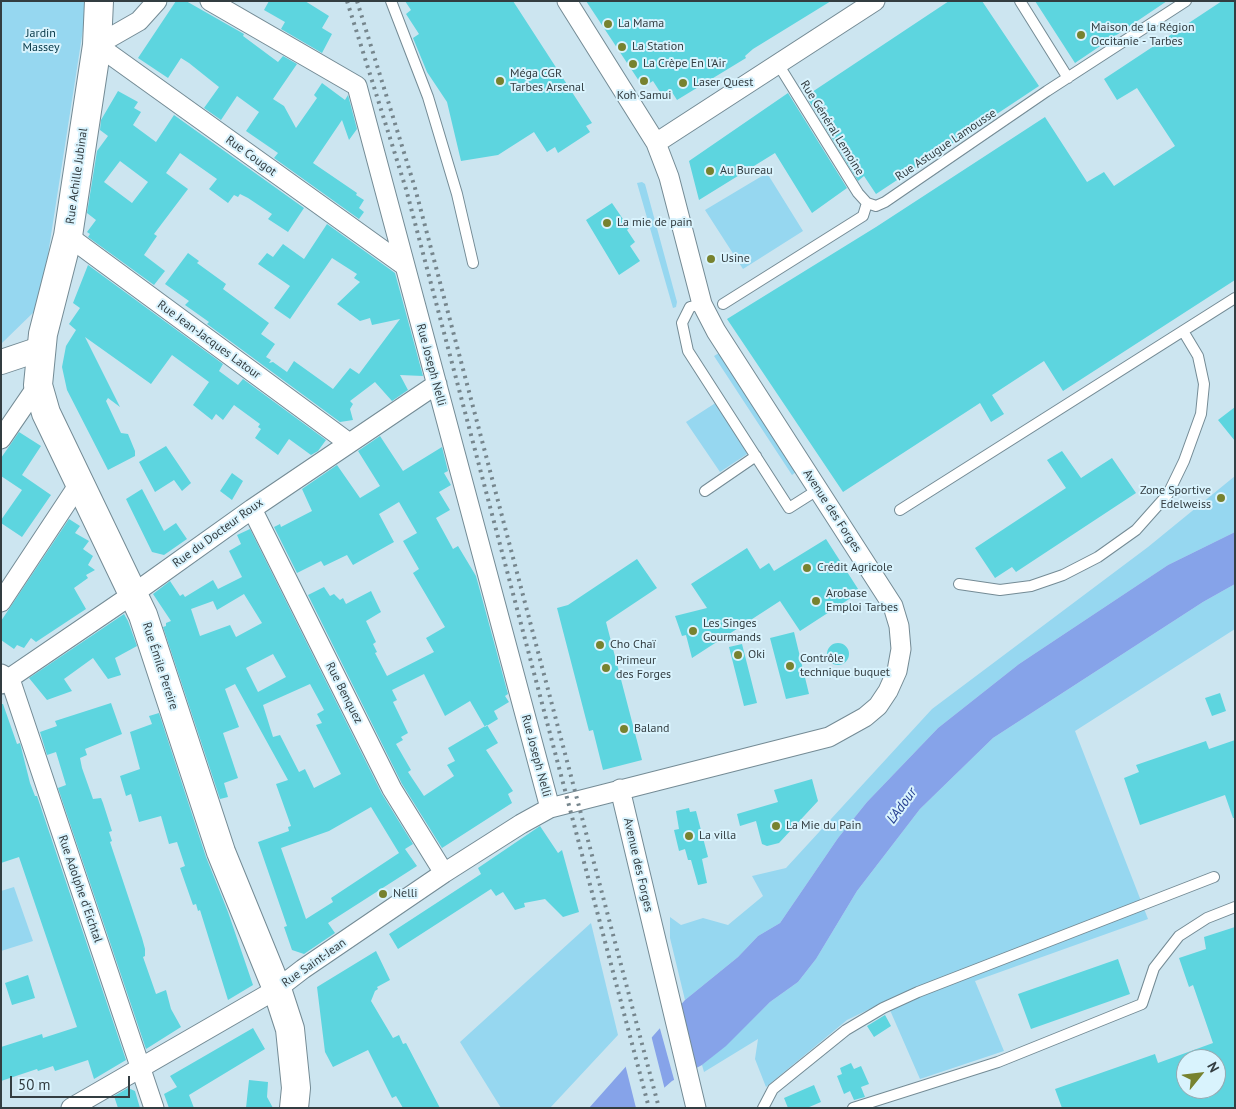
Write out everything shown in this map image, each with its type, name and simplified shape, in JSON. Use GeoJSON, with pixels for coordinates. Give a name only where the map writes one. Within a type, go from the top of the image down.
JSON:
{"type":"FeatureCollection","features":[{"type":"Feature","properties":{"kind":"main road","name":"Rue Achille Jubinal"},"geometry":{"type":"LineString","coordinates":[[40,349],[68,236],[97,45],[99,1]]}},
{"type":"Feature","properties":{"kind":"main road","name":"Rue Émile Pereire"},"geometry":{"type":"LineString","coordinates":[[40,349],[38,385],[46,414],[143,615],[221,852],[277,989],[290,1029],[296,1088],[294,1108]]}},
{"type":"Feature","properties":{"kind":"street","name":"Rue Joseph Nelli"},"geometry":{"type":"LineString","coordinates":[[210,1],[357,86],[550,808]]}},
{"type":"Feature","properties":{"kind":"street","name":"Avenue des Forges"},"geometry":{"type":"LineString","coordinates":[[566,1],[656,143],[669,177],[702,304],[716,330],[819,489],[895,613],[899,626],[901,649],[897,671],[888,691],[878,706],[865,718],[829,737],[620,789],[696,1108]]}},
{"type":"Feature","properties":{"kind":"street"},"geometry":{"type":"LineString","coordinates":[[656,143],[875,1]]}},
{"type":"Feature","properties":{"kind":"street"},"geometry":{"type":"LineString","coordinates":[[97,45],[139,21],[154,2]]}},
{"type":"Feature","properties":{"kind":"street","name":"Rue Cougot"},"geometry":{"type":"LineString","coordinates":[[97,45],[405,266]]}},
{"type":"Feature","properties":{"kind":"street","name":"Rue Jean-Jacques Latour"},"geometry":{"type":"LineString","coordinates":[[68,236],[349,443]]}},
{"type":"Feature","properties":{"kind":"street"},"geometry":{"type":"LineString","coordinates":[[1,362],[20,354],[40,349]]}},
{"type":"Feature","properties":{"kind":"street","name":"Rue du Docteur Roux"},"geometry":{"type":"LineString","coordinates":[[4,679],[133,594],[252,508],[437,384]]}},
{"type":"Feature","properties":{"kind":"street"},"geometry":{"type":"LineString","coordinates":[[1,439],[38,385]]}},
{"type":"Feature","properties":{"kind":"street"},"geometry":{"type":"LineString","coordinates":[[1,602],[79,484]]}},
{"type":"Feature","properties":{"kind":"street","name":"Rue Benquez"},"geometry":{"type":"LineString","coordinates":[[252,508],[392,789],[444,873]]}},
{"type":"Feature","properties":{"kind":"street","name":"Rue Adolphe d'Eichtal"},"geometry":{"type":"LineString","coordinates":[[4,679],[154,1108]]}},
{"type":"Feature","properties":{"kind":"street","name":"Rue Saint-Jean"},"geometry":{"type":"LineString","coordinates":[[71,1108],[277,989],[302,968],[521,824],[550,808],[620,789]]}},
{"type":"Feature","properties":{"kind":"lane"},"geometry":{"type":"LineString","coordinates":[[391,1],[433,115],[457,194],[473,263]]}},
{"type":"Feature","properties":{"kind":"lane"},"geometry":{"type":"LineString","coordinates":[[1020,1],[1068,78]]}},
{"type":"Feature","properties":{"kind":"lane","name":"Rue Astugue Lamousse"},"geometry":{"type":"LineString","coordinates":[[867,204],[876,206],[885,202],[1186,1]]}},
{"type":"Feature","properties":{"kind":"lane","name":"Rue Général Lemoine"},"geometry":{"type":"LineString","coordinates":[[778,64],[858,193],[867,204]]}},
{"type":"Feature","properties":{"kind":"lane"},"geometry":{"type":"LineString","coordinates":[[724,304],[863,216],[867,204]]}},
{"type":"Feature","properties":{"kind":"lane"},"geometry":{"type":"LineString","coordinates":[[900,510],[1235,298]]}},
{"type":"Feature","properties":{"kind":"lane"},"geometry":{"type":"LineString","coordinates":[[702,304],[690,307],[682,323],[688,351],[790,508],[819,489]]}},
{"type":"Feature","properties":{"kind":"lane"},"geometry":{"type":"LineString","coordinates":[[959,584],[1000,590],[1031,586],[1063,575],[1098,557],[1136,530],[1168,494],[1184,461],[1201,414],[1204,384],[1198,356],[1183,331]]}},
{"type":"Feature","properties":{"kind":"lane"},"geometry":{"type":"LineString","coordinates":[[705,491],[756,456]]}},
{"type":"Feature","properties":{"kind":"lane"},"geometry":{"type":"LineString","coordinates":[[763,1108],[773,1088],[846,1030],[883,1008],[918,992],[1214,877]]}},
{"type":"Feature","properties":{"kind":"lane"},"geometry":{"type":"LineString","coordinates":[[853,1108],[998,1062],[1142,1004],[1154,968],[1179,936],[1207,918],[1235,907]]}},
{"type":"Feature","properties":{"kind":"green space","name":"Jardin Massey"},"geometry":{"type":"Polygon","coordinates":[[[1,1],[85,1],[84,23],[40,306],[1,344],[1,1]]]}},
{"type":"Feature","properties":{"kind":"green space"},"geometry":{"type":"Polygon","coordinates":[[[767,173],[803,231],[743,269],[705,210],[767,173]]]}},
{"type":"Feature","properties":{"kind":"green space"},"geometry":{"type":"Polygon","coordinates":[[[642,182],[645,184],[677,302],[676,307],[673,308],[637,183],[642,182]]]}},
{"type":"Feature","properties":{"kind":"green space"},"geometry":{"type":"Polygon","coordinates":[[[719,353],[796,472],[792,475],[714,356],[719,353]]]}},
{"type":"Feature","properties":{"kind":"green space"},"geometry":{"type":"Polygon","coordinates":[[[717,402],[750,452],[720,472],[686,422],[717,402]]]}},
{"type":"Feature","properties":{"kind":"green space"},"geometry":{"type":"Polygon","coordinates":[[[1235,476],[1235,532],[1168,565],[1019,664],[938,728],[867,802],[838,838],[780,923],[758,936],[738,957],[685,1000],[670,938],[670,917],[681,925],[703,918],[728,925],[763,896],[752,876],[786,868],[932,709],[1148,547],[1235,476]]]}},
{"type":"Feature","properties":{"kind":"green space"},"geometry":{"type":"Polygon","coordinates":[[[1235,584],[1235,629],[1075,731],[1148,919],[975,981],[1004,1051],[920,1079],[886,1001],[847,1020],[766,1087],[755,1059],[758,1039],[704,1072],[702,1065],[726,1045],[770,1002],[798,982],[816,959],[857,891],[920,809],[993,738],[1203,602],[1235,584]]]}},
{"type":"Feature","properties":{"kind":"green space"},"geometry":{"type":"Polygon","coordinates":[[[14,887],[33,941],[1,951],[1,891],[14,887]]]}},
{"type":"Feature","properties":{"kind":"green space"},"geometry":{"type":"Polygon","coordinates":[[[591,923],[618,1035],[550,1108],[501,1108],[460,1042],[591,923]]]}},
{"type":"Feature","properties":{"kind":"water","name":"L'Adour"},"geometry":{"type":"Polygon","coordinates":[[[1235,532],[1235,584],[1203,602],[993,738],[920,809],[857,891],[816,959],[798,982],[770,1002],[726,1046],[702,1065],[672,1081],[641,1108],[589,1108],[685,1000],[738,957],[758,936],[780,923],[838,838],[867,802],[938,728],[1019,664],[1168,565],[1235,532]]]}},
{"type":"Feature","properties":{"kind":"pier"},"geometry":{"type":"Polygon","coordinates":[[[680,1002],[697,1070],[675,1083],[659,1025],[680,1002]]]}},
{"type":"Feature","properties":{"kind":"pier"},"geometry":{"type":"Polygon","coordinates":[[[651,1035],[665,1090],[645,1108],[636,1108],[625,1064],[651,1035]]]}},
{"type":"Feature","properties":{"kind":"building"},"geometry":{"type":"Polygon","coordinates":[[[176,1],[186,1],[244,34],[243,36],[278,62],[283,56],[297,64],[273,99],[284,106],[296,128],[317,98],[314,95],[322,83],[345,100],[348,95],[357,129],[349,140],[342,120],[313,163],[357,193],[356,195],[364,200],[359,208],[364,212],[359,219],[274,158],[278,153],[246,131],[259,112],[237,96],[221,120],[204,108],[219,87],[189,63],[181,58],[168,78],[138,58],[176,1]]]}},
{"type":"Feature","properties":{"kind":"building"},"geometry":{"type":"Polygon","coordinates":[[[269,1],[305,1],[329,16],[322,28],[332,34],[322,53],[281,29],[285,22],[264,10],[269,1]]]}},
{"type":"Feature","properties":{"kind":"building","name":"Méga CGR Tarbes Arsenal"},"geometry":{"type":"Polygon","coordinates":[[[405,1],[513,1],[592,123],[586,126],[590,132],[558,153],[555,147],[547,152],[534,132],[498,155],[461,161],[447,102],[427,72],[413,38],[419,34],[406,14],[411,10],[405,1]]]}},
{"type":"Feature","properties":{"kind":"building"},"geometry":{"type":"Polygon","coordinates":[[[586,1],[831,1],[753,49],[745,56],[746,58],[677,100],[670,89],[662,95],[653,81],[643,87],[586,1]]]}},
{"type":"Feature","properties":{"kind":"building"},"geometry":{"type":"Polygon","coordinates":[[[949,1],[982,1],[1039,86],[876,194],[864,176],[858,181],[806,96],[949,1]]]}},
{"type":"Feature","properties":{"kind":"building"},"geometry":{"type":"Polygon","coordinates":[[[1035,1],[1167,1],[1075,63],[1035,1]]]}},
{"type":"Feature","properties":{"kind":"building"},"geometry":{"type":"Polygon","coordinates":[[[1222,1],[1235,1],[1235,280],[1063,391],[1044,361],[992,395],[1004,414],[991,422],[980,403],[843,492],[727,319],[876,227],[1045,117],[1087,182],[1104,172],[1114,186],[1175,146],[1137,88],[1117,100],[1104,79],[1222,1]]]}},
{"type":"Feature","properties":{"kind":"building"},"geometry":{"type":"Polygon","coordinates":[[[118,91],[138,102],[134,108],[141,112],[133,125],[156,142],[174,115],[304,208],[288,232],[268,219],[272,214],[240,194],[238,197],[234,195],[228,203],[209,189],[217,179],[180,153],[166,173],[188,189],[154,234],[157,236],[144,255],[165,271],[154,285],[88,237],[90,234],[87,232],[96,220],[87,213],[97,151],[108,136],[100,130],[101,120],[118,91]],[[120,161],[104,182],[132,203],[148,182],[120,161]]]}},
{"type":"Feature","properties":{"kind":"building"},"geometry":{"type":"Polygon","coordinates":[[[788,93],[847,188],[812,213],[775,153],[699,200],[689,161],[788,93]]]}},
{"type":"Feature","properties":{"kind":"building"},"geometry":{"type":"Polygon","coordinates":[[[612,203],[629,228],[627,230],[635,242],[630,246],[640,261],[619,275],[586,220],[612,203]]]}},
{"type":"Feature","properties":{"kind":"building"},"geometry":{"type":"Polygon","coordinates":[[[327,224],[395,273],[423,376],[400,375],[408,390],[392,401],[375,382],[350,401],[353,404],[350,409],[353,420],[340,422],[207,324],[209,322],[185,305],[189,301],[165,284],[188,253],[199,261],[197,263],[226,284],[223,289],[269,323],[261,334],[275,344],[266,357],[271,360],[269,363],[273,362],[287,372],[294,361],[333,389],[350,368],[359,374],[400,319],[372,325],[370,318],[360,321],[337,304],[360,282],[354,278],[357,274],[332,258],[290,319],[274,308],[290,286],[258,264],[267,253],[273,257],[283,244],[304,259],[327,224]]]}},
{"type":"Feature","properties":{"kind":"building"},"geometry":{"type":"Polygon","coordinates":[[[88,265],[223,364],[219,371],[238,385],[243,379],[326,440],[318,451],[311,455],[289,439],[278,455],[255,438],[261,429],[258,427],[260,424],[234,405],[223,420],[216,414],[212,420],[193,405],[209,382],[172,355],[151,384],[85,337],[120,407],[108,398],[106,401],[121,433],[128,434],[135,451],[135,456],[108,470],[67,390],[62,367],[66,346],[76,330],[69,324],[80,308],[73,303],[88,265]]]}},
{"type":"Feature","properties":{"kind":"building"},"geometry":{"type":"Polygon","coordinates":[[[1235,407],[1235,441],[1218,420],[1235,407]]]}},
{"type":"Feature","properties":{"kind":"building"},"geometry":{"type":"Polygon","coordinates":[[[19,432],[41,446],[22,475],[51,495],[22,537],[1,523],[1,520],[22,490],[1,476],[1,458],[19,432]]]}},
{"type":"Feature","properties":{"kind":"building"},"geometry":{"type":"Polygon","coordinates":[[[380,436],[403,471],[442,447],[448,471],[444,473],[451,485],[439,492],[450,510],[436,518],[453,549],[458,546],[476,576],[508,694],[505,696],[509,702],[494,711],[498,719],[487,726],[498,743],[486,750],[513,791],[508,794],[512,803],[442,848],[402,784],[308,595],[324,587],[330,596],[334,594],[340,600],[343,598],[346,604],[371,591],[381,612],[366,621],[376,642],[373,644],[377,652],[375,653],[387,676],[434,652],[426,638],[445,627],[413,573],[419,569],[403,541],[417,533],[399,502],[379,514],[394,542],[353,565],[347,555],[324,566],[321,561],[297,573],[274,527],[280,524],[281,527],[312,511],[302,489],[337,465],[360,498],[380,486],[358,451],[380,436]],[[424,674],[392,690],[397,700],[393,702],[408,733],[401,737],[403,740],[396,744],[411,770],[408,772],[424,796],[454,776],[447,765],[455,761],[448,748],[485,726],[470,701],[445,716],[424,674]]]}},
{"type":"Feature","properties":{"kind":"building"},"geometry":{"type":"Polygon","coordinates":[[[166,446],[191,483],[182,491],[174,480],[155,492],[139,462],[166,446]]]}},
{"type":"Feature","properties":{"kind":"building"},"geometry":{"type":"Polygon","coordinates":[[[1062,451],[1081,478],[1112,458],[1136,493],[1016,572],[1012,567],[995,578],[975,548],[1066,488],[1047,460],[1062,451]]]}},
{"type":"Feature","properties":{"kind":"building"},"geometry":{"type":"Polygon","coordinates":[[[232,473],[243,481],[232,500],[220,491],[232,473]]]}},
{"type":"Feature","properties":{"kind":"building"},"geometry":{"type":"Polygon","coordinates":[[[142,489],[164,531],[176,523],[187,539],[164,555],[152,552],[126,499],[142,489]]]}},
{"type":"Feature","properties":{"kind":"building"},"geometry":{"type":"Polygon","coordinates":[[[69,519],[80,526],[75,533],[89,541],[83,549],[93,556],[88,565],[95,570],[86,575],[88,578],[74,588],[86,609],[36,642],[31,638],[24,648],[17,645],[14,649],[1,640],[1,621],[69,519]]]}},
{"type":"Feature","properties":{"kind":"building"},"geometry":{"type":"Polygon","coordinates":[[[250,529],[382,794],[413,844],[405,849],[417,866],[328,923],[335,933],[304,954],[292,950],[284,927],[287,926],[258,842],[289,831],[288,827],[291,826],[276,784],[288,780],[235,684],[225,689],[239,727],[223,733],[238,778],[224,783],[228,797],[220,799],[163,627],[171,621],[153,594],[170,581],[180,596],[183,594],[185,597],[213,580],[218,589],[242,577],[229,551],[241,544],[237,535],[250,529]],[[244,594],[217,610],[213,601],[191,609],[200,636],[230,625],[236,637],[262,623],[244,594]],[[273,654],[246,668],[258,692],[286,677],[273,654]],[[310,684],[263,705],[273,737],[280,735],[299,772],[305,769],[314,788],[341,774],[316,725],[322,723],[317,714],[324,710],[310,684]],[[371,807],[329,831],[281,848],[306,919],[333,902],[331,898],[399,853],[371,807]]]}},
{"type":"Feature","properties":{"kind":"building"},"geometry":{"type":"Polygon","coordinates":[[[826,539],[860,592],[800,631],[780,601],[692,658],[686,635],[682,636],[675,616],[707,608],[691,584],[747,548],[760,569],[769,563],[774,571],[826,539]]]}},
{"type":"Feature","properties":{"kind":"building"},"geometry":{"type":"Polygon","coordinates":[[[637,559],[657,588],[606,622],[642,760],[603,770],[593,730],[589,731],[557,608],[568,605],[637,559]]]}},
{"type":"Feature","properties":{"kind":"building"},"geometry":{"type":"Polygon","coordinates":[[[124,614],[137,646],[115,658],[121,675],[108,679],[93,658],[64,679],[72,691],[47,700],[29,678],[124,614]]]}},
{"type":"Feature","properties":{"kind":"building","name":"Contrôle technique buquet"},"geometry":{"type":"Polygon","coordinates":[[[794,632],[809,694],[786,699],[770,638],[794,632]]]}},
{"type":"Feature","properties":{"kind":"building"},"geometry":{"type":"Polygon","coordinates":[[[838,643],[846,646],[849,654],[846,662],[838,665],[830,662],[827,654],[830,646],[838,643]]]}},
{"type":"Feature","properties":{"kind":"building"},"geometry":{"type":"Polygon","coordinates":[[[742,644],[757,703],[744,706],[729,647],[742,644]]]}},
{"type":"Feature","properties":{"kind":"building"},"geometry":{"type":"Polygon","coordinates":[[[1220,693],[1226,711],[1212,716],[1205,698],[1220,693]]]}},
{"type":"Feature","properties":{"kind":"building"},"geometry":{"type":"Polygon","coordinates":[[[111,703],[122,734],[85,749],[87,755],[80,758],[82,768],[93,799],[101,798],[103,803],[112,831],[109,832],[112,841],[110,842],[142,938],[145,949],[145,956],[143,957],[156,994],[166,990],[171,1009],[181,1027],[146,1049],[58,788],[66,785],[56,752],[47,755],[40,732],[57,726],[55,721],[111,703]]]}},
{"type":"Feature","properties":{"kind":"building"},"geometry":{"type":"Polygon","coordinates":[[[1,704],[3,704],[17,744],[20,743],[30,783],[35,796],[37,796],[126,1060],[94,1079],[88,1060],[55,1071],[53,1066],[38,1071],[37,1069],[1,1081],[1,1047],[42,1034],[43,1038],[77,1027],[19,857],[1,863],[1,704]]]}},
{"type":"Feature","properties":{"kind":"building"},"geometry":{"type":"Polygon","coordinates":[[[159,713],[206,857],[228,912],[253,985],[228,1000],[200,910],[198,911],[196,904],[193,905],[180,868],[185,866],[177,842],[169,844],[161,816],[139,822],[131,794],[126,796],[120,776],[140,769],[130,732],[152,724],[149,716],[159,713]]]}},
{"type":"Feature","properties":{"kind":"building"},"geometry":{"type":"Polygon","coordinates":[[[1235,740],[1235,818],[1233,818],[1225,795],[1140,825],[1124,778],[1139,772],[1136,765],[1206,741],[1209,749],[1235,740]]]}},
{"type":"Feature","properties":{"kind":"building","name":"La Mie du Pain"},"geometry":{"type":"Polygon","coordinates":[[[812,779],[818,801],[779,843],[767,846],[762,844],[756,821],[740,826],[737,814],[778,802],[774,790],[812,779]]]}},
{"type":"Feature","properties":{"kind":"building"},"geometry":{"type":"Polygon","coordinates":[[[689,808],[690,812],[696,811],[708,857],[702,859],[707,883],[698,885],[691,860],[688,860],[685,849],[679,851],[674,830],[679,829],[676,811],[689,808]]]}},
{"type":"Feature","properties":{"kind":"building"},"geometry":{"type":"Polygon","coordinates":[[[540,826],[558,853],[562,850],[579,912],[563,917],[545,899],[524,903],[525,907],[515,910],[503,892],[496,896],[491,889],[398,949],[389,934],[481,874],[478,868],[540,826]]]}},
{"type":"Feature","properties":{"kind":"building"},"geometry":{"type":"Polygon","coordinates":[[[1235,927],[1235,1108],[1062,1108],[1055,1089],[1155,1054],[1158,1063],[1176,1056],[1176,1099],[1226,1099],[1226,1049],[1196,1049],[1213,1043],[1193,985],[1189,987],[1179,958],[1206,949],[1204,937],[1235,927]]]}},
{"type":"Feature","properties":{"kind":"building"},"geometry":{"type":"Polygon","coordinates":[[[376,951],[390,980],[377,987],[378,989],[375,991],[371,1001],[393,1038],[399,1035],[403,1044],[406,1043],[440,1108],[403,1108],[396,1096],[392,1098],[368,1050],[333,1067],[325,1052],[317,987],[376,951]]]}},
{"type":"Feature","properties":{"kind":"building"},"geometry":{"type":"Polygon","coordinates":[[[1118,959],[1130,994],[1031,1029],[1018,994],[1118,959]]]}},
{"type":"Feature","properties":{"kind":"building"},"geometry":{"type":"Polygon","coordinates":[[[28,975],[35,998],[12,1005],[5,983],[28,975]]]}},
{"type":"Feature","properties":{"kind":"building"},"geometry":{"type":"Polygon","coordinates":[[[885,1015],[891,1026],[874,1037],[867,1026],[885,1015]]]}},
{"type":"Feature","properties":{"kind":"building"},"geometry":{"type":"Polygon","coordinates":[[[253,1028],[265,1049],[189,1095],[194,1108],[169,1108],[164,1094],[177,1087],[170,1076],[253,1028]]]}},
{"type":"Feature","properties":{"kind":"building"},"geometry":{"type":"Polygon","coordinates":[[[851,1063],[854,1069],[861,1066],[869,1084],[861,1087],[865,1097],[854,1100],[850,1091],[844,1094],[837,1076],[842,1074],[840,1068],[851,1063]]]}},
{"type":"Feature","properties":{"kind":"building"},"geometry":{"type":"Polygon","coordinates":[[[249,1080],[268,1082],[267,1097],[273,1108],[246,1108],[249,1080]]]}},
{"type":"Feature","properties":{"kind":"building"},"geometry":{"type":"Polygon","coordinates":[[[814,1085],[821,1102],[807,1108],[788,1108],[784,1098],[814,1085]]]}},
{"type":"Feature","properties":{"kind":"building"},"geometry":{"type":"Polygon","coordinates":[[[128,1088],[135,1091],[140,1108],[118,1108],[114,1096],[128,1088]]]}},
{"type":"Feature","properties":{"kind":"railway"},"geometry":{"type":"LineString","coordinates":[[347,1],[406,189],[649,1108]]}},
{"type":"Feature","properties":{"kind":"railway"},"geometry":{"type":"LineString","coordinates":[[357,1],[415,188],[659,1108]]}},
{"type":"Feature","properties":{"kind":"place","name":"La Mama"},"geometry":{"type":"Point","coordinates":[608,24]}},
{"type":"Feature","properties":{"kind":"place","name":"Maison de la Région Occitanie - Tarbes"},"geometry":{"type":"Point","coordinates":[1081,35]}},
{"type":"Feature","properties":{"kind":"place","name":"La Station"},"geometry":{"type":"Point","coordinates":[622,47]}},
{"type":"Feature","properties":{"kind":"place","name":"La Crèpe En l'Air"},"geometry":{"type":"Point","coordinates":[633,64]}},
{"type":"Feature","properties":{"kind":"place","name":"Méga CGR Tarbes Arsenal"},"geometry":{"type":"Point","coordinates":[500,81]}},
{"type":"Feature","properties":{"kind":"place","name":"Koh Samui"},"geometry":{"type":"Point","coordinates":[644,81]}},
{"type":"Feature","properties":{"kind":"place","name":"Laser Quest"},"geometry":{"type":"Point","coordinates":[683,83]}},
{"type":"Feature","properties":{"kind":"place","name":"Au Bureau"},"geometry":{"type":"Point","coordinates":[710,171]}},
{"type":"Feature","properties":{"kind":"place","name":"La mie de pain"},"geometry":{"type":"Point","coordinates":[607,223]}},
{"type":"Feature","properties":{"kind":"place","name":"Usine"},"geometry":{"type":"Point","coordinates":[711,259]}},
{"type":"Feature","properties":{"kind":"place","name":"Zone Sportive Edelweiss"},"geometry":{"type":"Point","coordinates":[1221,498]}},
{"type":"Feature","properties":{"kind":"place","name":"Crédit Agricole"},"geometry":{"type":"Point","coordinates":[807,568]}},
{"type":"Feature","properties":{"kind":"place","name":"Arobase Emploi Tarbes"},"geometry":{"type":"Point","coordinates":[816,601]}},
{"type":"Feature","properties":{"kind":"place","name":"Les Singes Gourmands"},"geometry":{"type":"Point","coordinates":[693,631]}},
{"type":"Feature","properties":{"kind":"place","name":"Cho Chaï"},"geometry":{"type":"Point","coordinates":[600,645]}},
{"type":"Feature","properties":{"kind":"place","name":"Oki"},"geometry":{"type":"Point","coordinates":[738,655]}},
{"type":"Feature","properties":{"kind":"place","name":"Contrôle technique buquet"},"geometry":{"type":"Point","coordinates":[790,666]}},
{"type":"Feature","properties":{"kind":"place","name":"Primeur des Forges"},"geometry":{"type":"Point","coordinates":[606,668]}},
{"type":"Feature","properties":{"kind":"place","name":"Baland"},"geometry":{"type":"Point","coordinates":[624,729]}},
{"type":"Feature","properties":{"kind":"place","name":"La Mie du Pain"},"geometry":{"type":"Point","coordinates":[776,826]}},
{"type":"Feature","properties":{"kind":"place","name":"La villa"},"geometry":{"type":"Point","coordinates":[689,836]}},
{"type":"Feature","properties":{"kind":"place","name":"Nelli"},"geometry":{"type":"Point","coordinates":[383,894]}}]}
